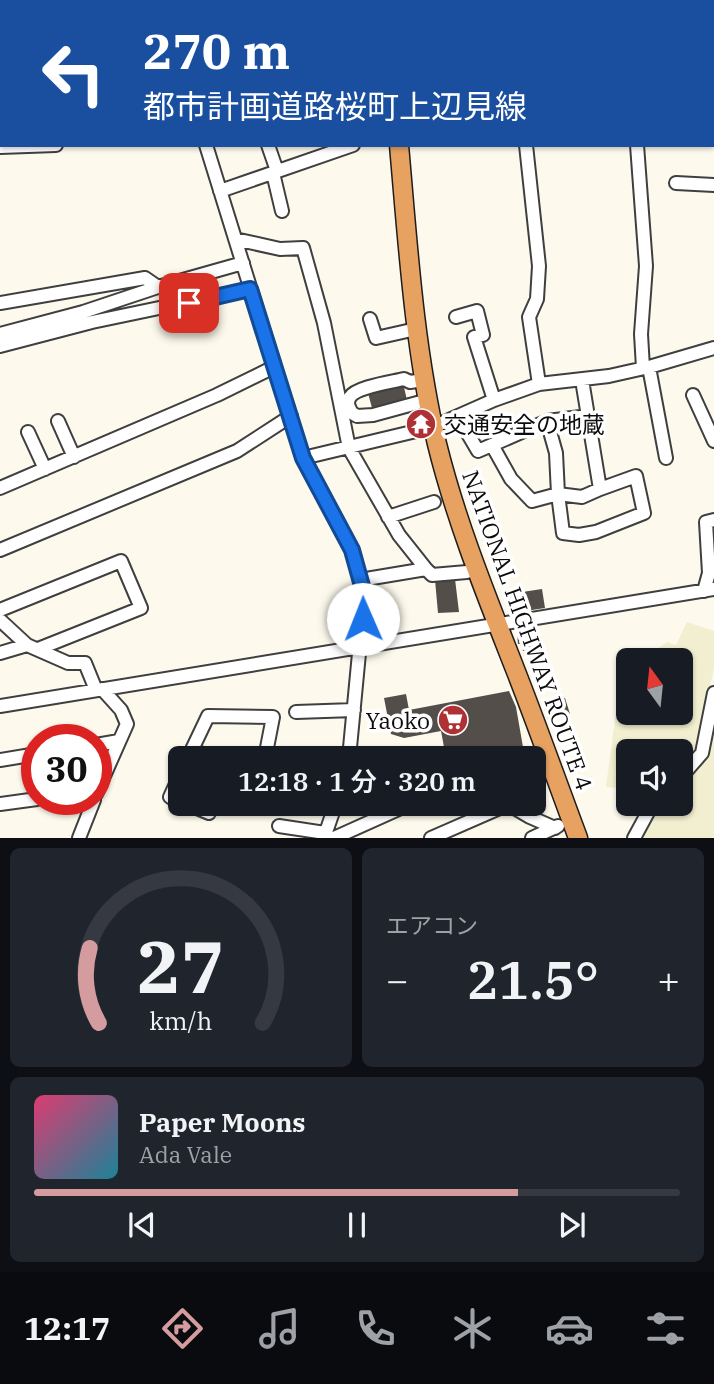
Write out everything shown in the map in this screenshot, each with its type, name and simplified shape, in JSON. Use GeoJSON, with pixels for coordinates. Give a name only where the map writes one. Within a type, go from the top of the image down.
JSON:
{"type":"FeatureCollection","features":[{"type":"Feature","properties":{"kind":"highway","name":"NATIONAL HIGHWAY ROUTE 4"},"geometry":{"type":"LineString","coordinates":[[399,147],[416,329],[433,427],[453,499],[498,625],[563,824],[578,838]]}},
{"type":"Feature","properties":{"kind":"street"},"geometry":{"type":"LineString","coordinates":[[207,147],[303,458],[352,550],[360,580],[364,601],[350,746]]}},
{"type":"Feature","properties":{"kind":"street"},"geometry":{"type":"LineString","coordinates":[[269,147],[282,211]]}},
{"type":"Feature","properties":{"kind":"street"},"geometry":{"type":"LineString","coordinates":[[220,191],[342,147]]}},
{"type":"Feature","properties":{"kind":"street"},"geometry":{"type":"LineString","coordinates":[[526,147],[539,266],[537,299],[529,317],[539,384]]}},
{"type":"Feature","properties":{"kind":"street"},"geometry":{"type":"LineString","coordinates":[[637,147],[646,266],[641,334],[666,458]]}},
{"type":"Feature","properties":{"kind":"street"},"geometry":{"type":"LineString","coordinates":[[676,183],[714,185]]}},
{"type":"Feature","properties":{"kind":"street"},"geometry":{"type":"LineString","coordinates":[[235,239],[280,249],[303,248],[324,323],[349,448],[399,535],[426,569],[432,575],[467,572]]}},
{"type":"Feature","properties":{"kind":"street"},"geometry":{"type":"LineString","coordinates":[[0,334],[83,312],[243,263]]}},
{"type":"Feature","properties":{"kind":"street"},"geometry":{"type":"LineString","coordinates":[[0,303],[145,278],[158,287]]}},
{"type":"Feature","properties":{"kind":"street"},"geometry":{"type":"LineString","coordinates":[[0,346],[92,322],[250,289]]}},
{"type":"Feature","properties":{"kind":"street"},"geometry":{"type":"LineString","coordinates":[[456,317],[477,312],[483,334],[474,337],[494,400]]}},
{"type":"Feature","properties":{"kind":"street"},"geometry":{"type":"LineString","coordinates":[[370,319],[376,338],[416,329]]}},
{"type":"Feature","properties":{"kind":"street"},"geometry":{"type":"LineString","coordinates":[[303,458],[433,427],[539,384],[609,376],[714,348]]}},
{"type":"Feature","properties":{"kind":"street"},"geometry":{"type":"LineString","coordinates":[[0,488],[217,395],[274,367]]}},
{"type":"Feature","properties":{"kind":"street"},"geometry":{"type":"LineString","coordinates":[[424,380],[410,382],[404,379],[363,389],[352,394],[348,405],[352,414],[363,416],[428,400]]}},
{"type":"Feature","properties":{"kind":"street"},"geometry":{"type":"LineString","coordinates":[[582,380],[600,489]]}},
{"type":"Feature","properties":{"kind":"street"},"geometry":{"type":"LineString","coordinates":[[693,395],[714,441]]}},
{"type":"Feature","properties":{"kind":"street"},"geometry":{"type":"LineString","coordinates":[[0,550],[237,451],[291,416]]}},
{"type":"Feature","properties":{"kind":"street"},"geometry":{"type":"LineString","coordinates":[[458,416],[478,451],[547,421],[589,416]]}},
{"type":"Feature","properties":{"kind":"street"},"geometry":{"type":"LineString","coordinates":[[58,421],[74,457]]}},
{"type":"Feature","properties":{"kind":"street"},"geometry":{"type":"LineString","coordinates":[[492,445],[511,479],[532,501],[558,494],[582,497],[635,477],[644,513],[596,533],[563,533],[558,494],[556,453],[547,421]]}},
{"type":"Feature","properties":{"kind":"street"},"geometry":{"type":"LineString","coordinates":[[28,432],[45,469]]}},
{"type":"Feature","properties":{"kind":"street"},"geometry":{"type":"LineString","coordinates":[[388,517],[434,502]]}},
{"type":"Feature","properties":{"kind":"street"},"geometry":{"type":"LineString","coordinates":[[0,706],[709,590],[706,522],[714,520]]}},
{"type":"Feature","properties":{"kind":"street"},"geometry":{"type":"LineString","coordinates":[[0,610],[121,561],[141,608],[32,647],[0,653]]}},
{"type":"Feature","properties":{"kind":"street"},"geometry":{"type":"LineString","coordinates":[[360,580],[426,569]]}},
{"type":"Feature","properties":{"kind":"street"},"geometry":{"type":"LineString","coordinates":[[0,620],[32,647],[68,663],[85,663],[99,690],[121,710],[127,724],[112,757]]}},
{"type":"Feature","properties":{"kind":"street"},"geometry":{"type":"LineString","coordinates":[[693,763],[702,753],[714,693]]}},
{"type":"Feature","properties":{"kind":"street"},"geometry":{"type":"LineString","coordinates":[[296,712],[354,710]]}},
{"type":"Feature","properties":{"kind":"street"},"geometry":{"type":"LineString","coordinates":[[194,746],[208,716],[273,717],[267,746]]}},
{"type":"Feature","properties":{"kind":"street"},"geometry":{"type":"LineString","coordinates":[[112,742],[119,741]]}},
{"type":"Feature","properties":{"kind":"street"},"geometry":{"type":"LineString","coordinates":[[0,760],[21,757]]}},
{"type":"Feature","properties":{"kind":"street"},"geometry":{"type":"LineString","coordinates":[[0,804],[21,801]]}},
{"type":"Feature","properties":{"kind":"street"},"geometry":{"type":"LineString","coordinates":[[79,838],[88,815]]}},
{"type":"Feature","properties":{"kind":"street"},"geometry":{"type":"LineString","coordinates":[[328,836],[333,816]]}},
{"type":"Feature","properties":{"kind":"street"},"geometry":{"type":"LineString","coordinates":[[279,825],[328,836],[379,816]]}},
{"type":"Feature","properties":{"kind":"street"},"geometry":{"type":"LineString","coordinates":[[431,838],[481,816]]}},
{"type":"Feature","properties":{"kind":"street"},"geometry":{"type":"LineString","coordinates":[[528,816],[563,824]]}},
{"type":"Feature","properties":{"kind":"street"},"geometry":{"type":"LineString","coordinates":[[634,838],[646,816]]}},
{"type":"Feature","properties":{"kind":"street"},"geometry":{"type":"LineString","coordinates":[[532,838],[563,824]]}},
{"type":"Feature","properties":{"kind":"shaded area"},"geometry":{"type":"Polygon","coordinates":[[[687,622],[714,631],[714,668],[700,737],[693,754],[693,739],[616,739],[616,788],[606,787],[616,712],[616,725],[693,725],[693,648],[658,648],[667,642],[676,645],[687,622]]]}},
{"type":"Feature","properties":{"kind":"shaded area"},"geometry":{"type":"Polygon","coordinates":[[[714,735],[714,837],[637,838],[650,816],[693,816],[693,769],[706,754],[714,735]]]}},
{"type":"Feature","properties":{"kind":"building"},"geometry":{"type":"Polygon","coordinates":[[[403,383],[407,400],[372,408],[368,393],[403,383]]]}},
{"type":"Feature","properties":{"kind":"building"},"geometry":{"type":"Polygon","coordinates":[[[455,579],[459,612],[438,613],[435,580],[455,579]]]}},
{"type":"Feature","properties":{"kind":"building"},"geometry":{"type":"Polygon","coordinates":[[[542,589],[545,608],[512,613],[509,594],[542,589]]]}},
{"type":"Feature","properties":{"kind":"building"},"geometry":{"type":"Polygon","coordinates":[[[533,628],[538,646],[523,651],[521,644],[518,644],[517,633],[533,628]]]}},
{"type":"Feature","properties":{"kind":"building","name":"Yaoko"},"geometry":{"type":"Polygon","coordinates":[[[509,691],[516,707],[523,746],[444,746],[441,731],[404,738],[391,734],[384,698],[406,694],[409,710],[509,691]]]}},
{"type":"Feature","properties":{"kind":"building"},"geometry":{"type":"Polygon","coordinates":[[[565,698],[570,714],[549,721],[543,705],[565,698]]]}},
{"type":"Feature","properties":{"kind":"place","name":"交通安全の地蔵"},"geometry":{"type":"Point","coordinates":[421,424]}},
{"type":"Feature","properties":{"kind":"place","name":"Yaoko"},"geometry":{"type":"Point","coordinates":[453,720]}},
{"type":"Feature","properties":{"kind":"route"},"geometry":{"type":"LineString","coordinates":[[189,303],[250,289],[303,458],[352,550],[362,586],[363,619]]}}]}
